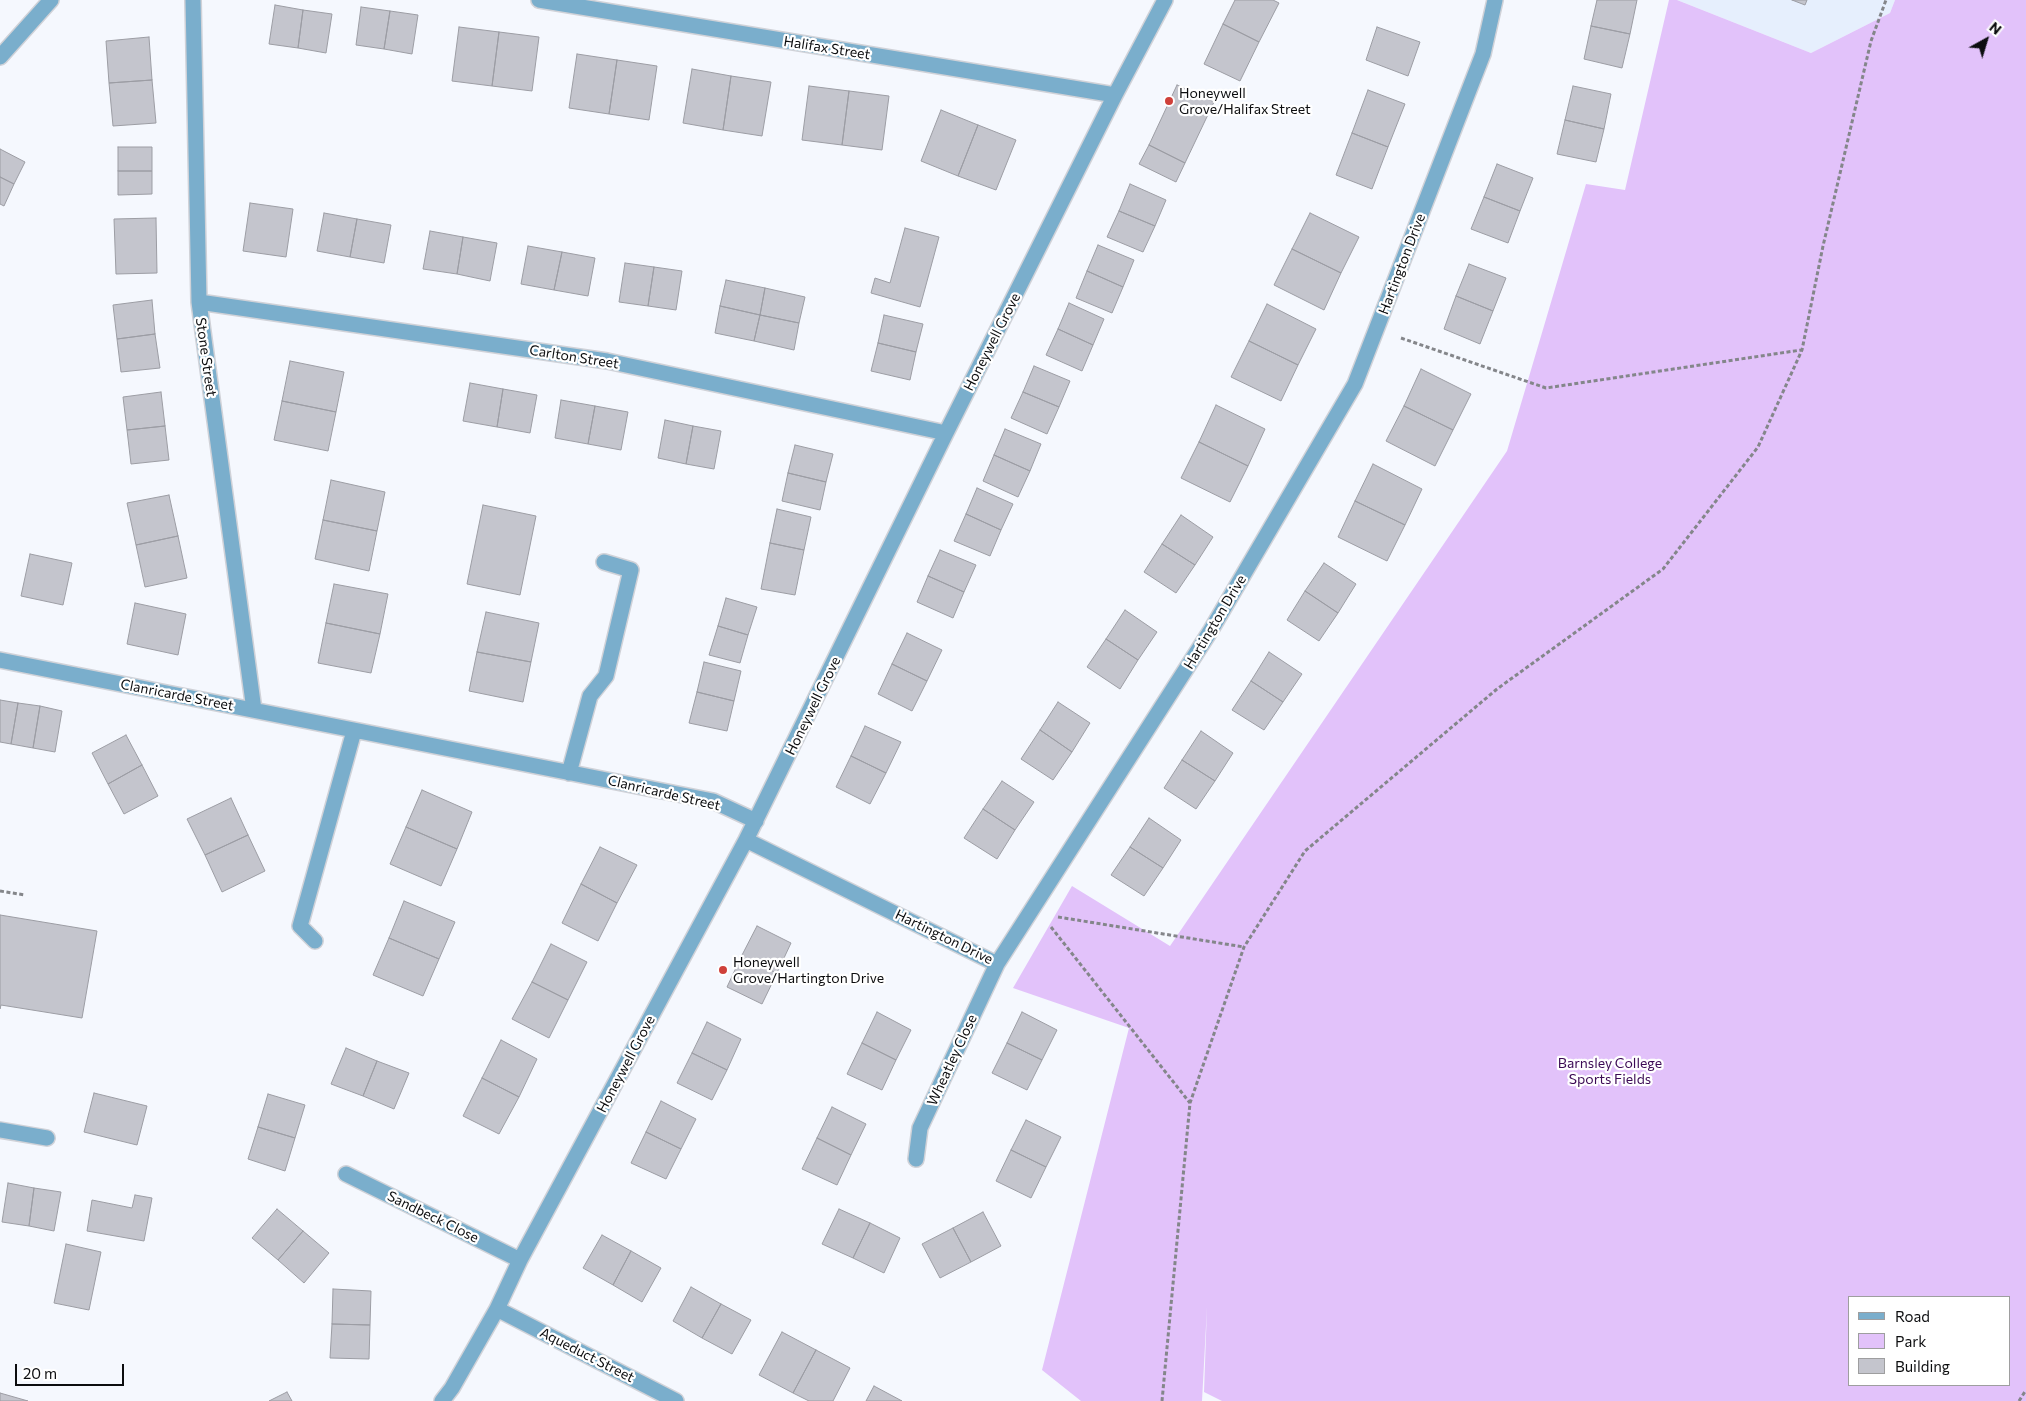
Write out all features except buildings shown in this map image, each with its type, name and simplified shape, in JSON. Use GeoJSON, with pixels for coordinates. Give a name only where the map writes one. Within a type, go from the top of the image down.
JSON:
{"type":"FeatureCollection","features":[{"type":"Feature","properties":{"kind":"street"},"geometry":{"type":"LineString","coordinates":[[0,57],[51,0]]}},
{"type":"Feature","properties":{"kind":"street","name":"Stone Street"},"geometry":{"type":"LineString","coordinates":[[194,0],[199,302],[254,710]]}},
{"type":"Feature","properties":{"kind":"street","name":"Halifax Street"},"geometry":{"type":"LineString","coordinates":[[539,0],[1115,95]]}},
{"type":"Feature","properties":{"kind":"street","name":"Honeywell Grove"},"geometry":{"type":"LineString","coordinates":[[442,1401],[452,1388],[498,1309],[520,1260],[756,821],[872,588],[946,433],[1115,95],[1166,0]]}},
{"type":"Feature","properties":{"kind":"street","name":"Hartington Drive"},"geometry":{"type":"LineString","coordinates":[[746,840],[997,964],[1037,910],[1211,630],[1355,384],[1483,54],[1495,0]]}},
{"type":"Feature","properties":{"kind":"street","name":"Carlton Street"},"geometry":{"type":"LineString","coordinates":[[199,302],[607,361],[946,433]]}},
{"type":"Feature","properties":{"kind":"street"},"geometry":{"type":"LineString","coordinates":[[569,773],[590,696],[606,676],[631,570],[604,562]]}},
{"type":"Feature","properties":{"kind":"street","name":"Clanricarde Street"},"geometry":{"type":"LineString","coordinates":[[0,660],[713,801],[756,821]]}},
{"type":"Feature","properties":{"kind":"street"},"geometry":{"type":"LineString","coordinates":[[315,941],[300,926],[354,731]]}},
{"type":"Feature","properties":{"kind":"street","name":"Wheatley Close"},"geometry":{"type":"LineString","coordinates":[[916,1159],[920,1128],[997,964]]}},
{"type":"Feature","properties":{"kind":"street"},"geometry":{"type":"LineString","coordinates":[[0,1130],[47,1138]]}},
{"type":"Feature","properties":{"kind":"street","name":"Sandbeck Close"},"geometry":{"type":"LineString","coordinates":[[346,1174],[520,1260]]}},
{"type":"Feature","properties":{"kind":"street","name":"Aqueduct Street"},"geometry":{"type":"LineString","coordinates":[[498,1309],[676,1401]]}},
{"type":"Feature","properties":{"kind":"path"},"geometry":{"type":"LineString","coordinates":[[1162,1401],[1190,1103],[1244,948],[1305,851],[1497,688],[1664,569],[1758,447],[1802,350],[1823,246],[1869,50],[1886,0]]}},
{"type":"Feature","properties":{"kind":"path"},"geometry":{"type":"LineString","coordinates":[[1377,329],[1546,388],[1802,350]]}},
{"type":"Feature","properties":{"kind":"path"},"geometry":{"type":"LineString","coordinates":[[0,890],[24,895]]}},
{"type":"Feature","properties":{"kind":"path"},"geometry":{"type":"LineString","coordinates":[[1037,910],[1244,948]]}},
{"type":"Feature","properties":{"kind":"path"},"geometry":{"type":"LineString","coordinates":[[1037,910],[1190,1103]]}},
{"type":"Feature","properties":{"kind":"path"},"geometry":{"type":"LineString","coordinates":[[2019,1401],[2026,1390]]}},
{"type":"Feature","properties":{"kind":"shaded area"},"geometry":{"type":"Polygon","coordinates":[[[1677,0],[1895,0],[1890,13],[1811,53],[1677,0]]]}},
{"type":"Feature","properties":{"kind":"green space","name":"Barnsley College Sports Fields"},"geometry":{"type":"Polygon","coordinates":[[[1669,0],[1677,0],[1811,53],[1890,13],[1895,0],[2026,0],[2026,1401],[1222,1401],[1204,1392],[1207,1307],[1202,1401],[1081,1401],[1042,1370],[1129,1028],[1013,988],[1072,886],[1170,946],[1507,451],[1586,184],[1625,190],[1669,0]]]}},
{"type":"Feature","properties":{"kind":"place","name":"Honeywell Grove/Halifax Street"},"geometry":{"type":"Point","coordinates":[1169,101]}},
{"type":"Feature","properties":{"kind":"place","name":"Honeywell Grove/Hartington Drive"},"geometry":{"type":"Point","coordinates":[723,970]}}]}
